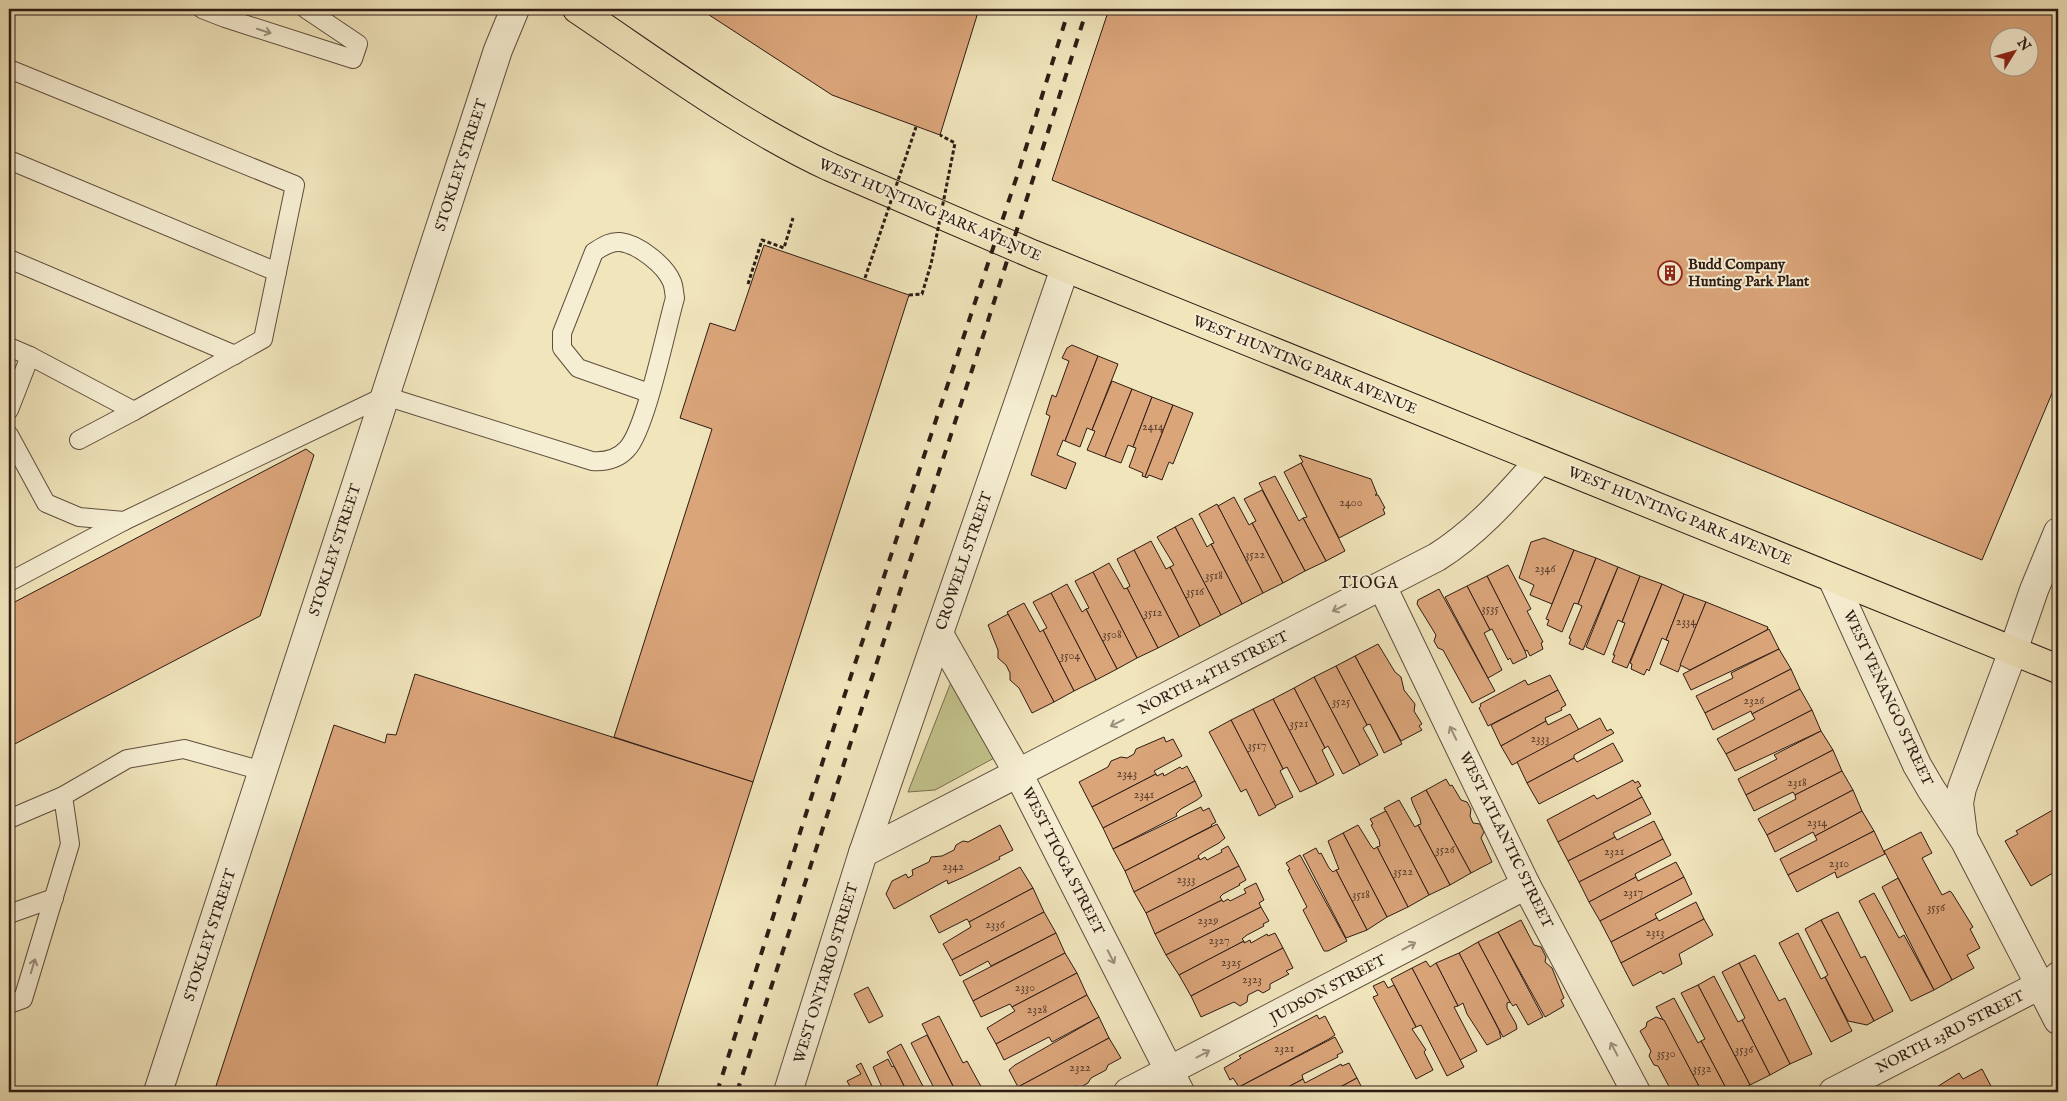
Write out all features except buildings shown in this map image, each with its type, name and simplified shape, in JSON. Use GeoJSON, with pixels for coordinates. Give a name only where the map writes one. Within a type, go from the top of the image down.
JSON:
{"type":"FeatureCollection","features":[{"type":"Feature","properties":{"kind":"main road","name":"WEST HUNTING PARK AVENUE"},"geometry":{"type":"LineString","coordinates":[[577,9],[746,122],[800,153],[1065,268],[2058,669]]}},
{"type":"Feature","properties":{"kind":"street","name":"STOKLEY STREET"},"geometry":{"type":"LineString","coordinates":[[158,1092],[498,50],[515,9]]}},
{"type":"Feature","properties":{"kind":"street","name":"CROWELL STREET"},"geometry":{"type":"LineString","coordinates":[[863,854],[1065,268]]}},
{"type":"Feature","properties":{"kind":"street","name":"NORTH 24TH STREET"},"geometry":{"type":"LineString","coordinates":[[863,854],[1437,557],[1462,540],[1504,501],[1540,460]]}},
{"type":"Feature","properties":{"kind":"street","name":"WEST VENANGO STREET"},"geometry":{"type":"LineString","coordinates":[[1965,841],[1959,817],[1962,788],[2034,590],[2058,532]]}},
{"type":"Feature","properties":{"kind":"street","name":"WEST VENANGO STREET"},"geometry":{"type":"LineString","coordinates":[[1832,578],[1917,765],[2049,978],[2058,1020]]}},
{"type":"Feature","properties":{"kind":"street","name":"WEST ATLANTIC STREET"},"geometry":{"type":"LineString","coordinates":[[1382,586],[1526,884],[1636,1092]]}},
{"type":"Feature","properties":{"kind":"street","name":"WEST TIOGA STREET"},"geometry":{"type":"LineString","coordinates":[[939,634],[1018,774],[1175,1082]]}},
{"type":"Feature","properties":{"kind":"street","name":"WEST ONTARIO STREET"},"geometry":{"type":"LineString","coordinates":[[788,1092],[863,854]]}},
{"type":"Feature","properties":{"kind":"street","name":"JUDSON STREET"},"geometry":{"type":"LineString","coordinates":[[1128,1092],[1175,1082],[1526,884]]}},
{"type":"Feature","properties":{"kind":"street","name":"NORTH 23RD STREET"},"geometry":{"type":"LineString","coordinates":[[1833,1092],[2049,978]]}},
{"type":"Feature","properties":{"kind":"lane"},"geometry":{"type":"LineString","coordinates":[[202,9],[353,59],[358,44],[306,9]]}},
{"type":"Feature","properties":{"kind":"lane"},"geometry":{"type":"LineString","coordinates":[[9,69],[295,185],[263,339],[78,440]]}},
{"type":"Feature","properties":{"kind":"lane"},"geometry":{"type":"LineString","coordinates":[[9,160],[277,272]]}},
{"type":"Feature","properties":{"kind":"lane"},"geometry":{"type":"LineString","coordinates":[[9,582],[124,522],[385,396],[592,461],[604,462],[617,458],[628,449],[635,438],[649,393],[675,298],[672,281],[662,268],[641,250],[620,242],[606,244],[594,252],[562,333],[562,348],[578,368],[649,393]]}},
{"type":"Feature","properties":{"kind":"lane"},"geometry":{"type":"LineString","coordinates":[[9,259],[235,355]]}},
{"type":"Feature","properties":{"kind":"lane"},"geometry":{"type":"LineString","coordinates":[[9,347],[30,356],[134,411]]}},
{"type":"Feature","properties":{"kind":"lane"},"geometry":{"type":"LineString","coordinates":[[9,410],[30,356]]}},
{"type":"Feature","properties":{"kind":"lane"},"geometry":{"type":"LineString","coordinates":[[9,435],[46,503],[79,517],[124,522]]}},
{"type":"Feature","properties":{"kind":"lane"},"geometry":{"type":"LineString","coordinates":[[9,819],[63,796],[127,759],[184,749],[263,771]]}},
{"type":"Feature","properties":{"kind":"lane"},"geometry":{"type":"LineString","coordinates":[[9,1004],[22,999],[70,844],[63,796]]}},
{"type":"Feature","properties":{"kind":"lane"},"geometry":{"type":"LineString","coordinates":[[9,914],[54,898]]}},
{"type":"Feature","properties":{"kind":"path"},"geometry":{"type":"LineString","coordinates":[[865,278],[916,127]]}},
{"type":"Feature","properties":{"kind":"path"},"geometry":{"type":"LineString","coordinates":[[909,295],[922,294],[931,264],[956,143],[940,135]]}},
{"type":"Feature","properties":{"kind":"path"},"geometry":{"type":"LineString","coordinates":[[748,284],[762,240],[784,248],[793,218]]}},
{"type":"Feature","properties":{"kind":"green space"},"geometry":{"type":"Polygon","coordinates":[[[953,677],[996,757],[935,790],[908,792],[953,677]]]}},
{"type":"Feature","properties":{"kind":"railway"},"geometry":{"type":"LineString","coordinates":[[717,1092],[829,742],[1019,170],[1069,9]]}},
{"type":"Feature","properties":{"kind":"railway"},"geometry":{"type":"LineString","coordinates":[[737,1092],[986,327],[1087,9]]}},
{"type":"Feature","properties":{"kind":"place","name":"Budd Company Hunting Park Plant"},"geometry":{"type":"Point","coordinates":[1670,273]}},
{"type":"Feature","properties":{"kind":"district","name":"TIOGA"},"geometry":{"type":"Point","coordinates":[1369,584]}}]}
